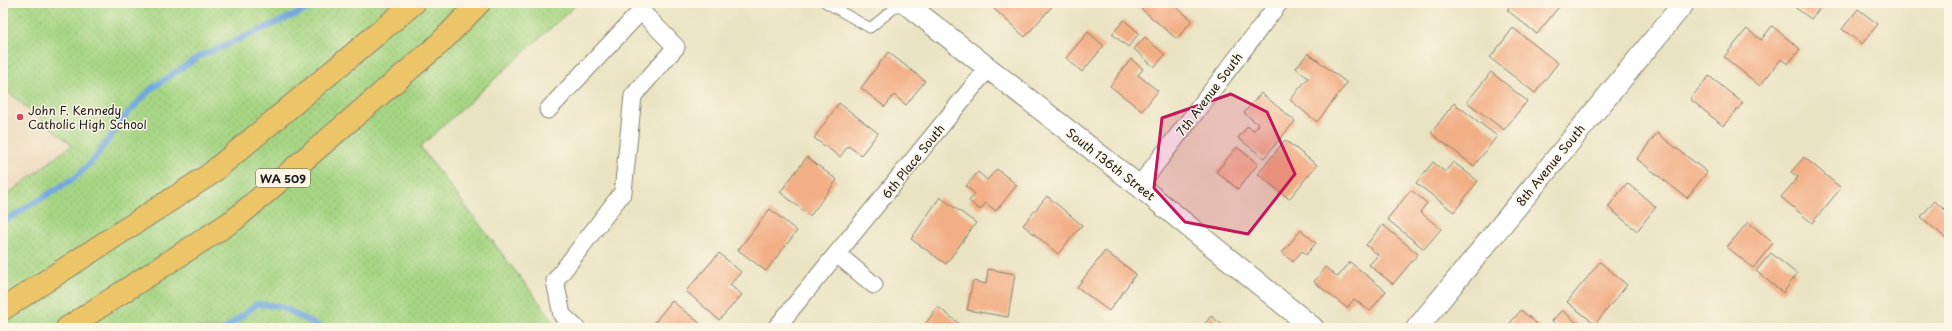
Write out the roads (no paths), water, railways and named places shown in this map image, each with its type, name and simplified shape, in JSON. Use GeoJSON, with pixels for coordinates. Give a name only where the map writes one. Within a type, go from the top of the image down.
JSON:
{"type":"FeatureCollection","features":[{"type":"Feature","properties":{"kind":"highway"},"geometry":{"type":"LineString","coordinates":[[3,309],[209,175],[414,3]]}},
{"type":"Feature","properties":{"kind":"highway","name":"WA 509"},"geometry":{"type":"LineString","coordinates":[[67,328],[234,220],[439,44],[479,3]]}},
{"type":"Feature","properties":{"kind":"street","name":"South 136th Street"},"geometry":{"type":"LineString","coordinates":[[905,3],[989,67],[1139,186],[1313,328]]}},
{"type":"Feature","properties":{"kind":"street","name":"7th Avenue South"},"geometry":{"type":"LineString","coordinates":[[1139,186],[1278,3]]}},
{"type":"Feature","properties":{"kind":"street","name":"8th Avenue South"},"geometry":{"type":"LineString","coordinates":[[1417,328],[1684,3]]}},
{"type":"Feature","properties":{"kind":"street"},"geometry":{"type":"LineString","coordinates":[[548,110],[642,11],[676,47],[633,96],[622,192],[555,281],[562,315],[576,328]]}},
{"type":"Feature","properties":{"kind":"street","name":"6th Place South"},"geometry":{"type":"LineString","coordinates":[[776,328],[989,67]]}},
{"type":"Feature","properties":{"kind":"street"},"geometry":{"type":"LineString","coordinates":[[836,254],[874,285]]}},
{"type":"Feature","properties":{"kind":"lane"},"geometry":{"type":"LineString","coordinates":[[826,3],[870,28],[901,3]]}},
{"type":"Feature","properties":{"kind":"waterway"},"geometry":{"type":"LineString","coordinates":[[3,222],[76,177],[94,159],[127,114],[151,89],[198,57],[322,3]]}},
{"type":"Feature","properties":{"kind":"waterway"},"geometry":{"type":"LineString","coordinates":[[226,328],[257,304],[280,306],[322,328]]}},
{"type":"Feature","properties":{"kind":"place","name":"John F. Kennedy Catholic High School"},"geometry":{"type":"Point","coordinates":[20,117]}}]}
